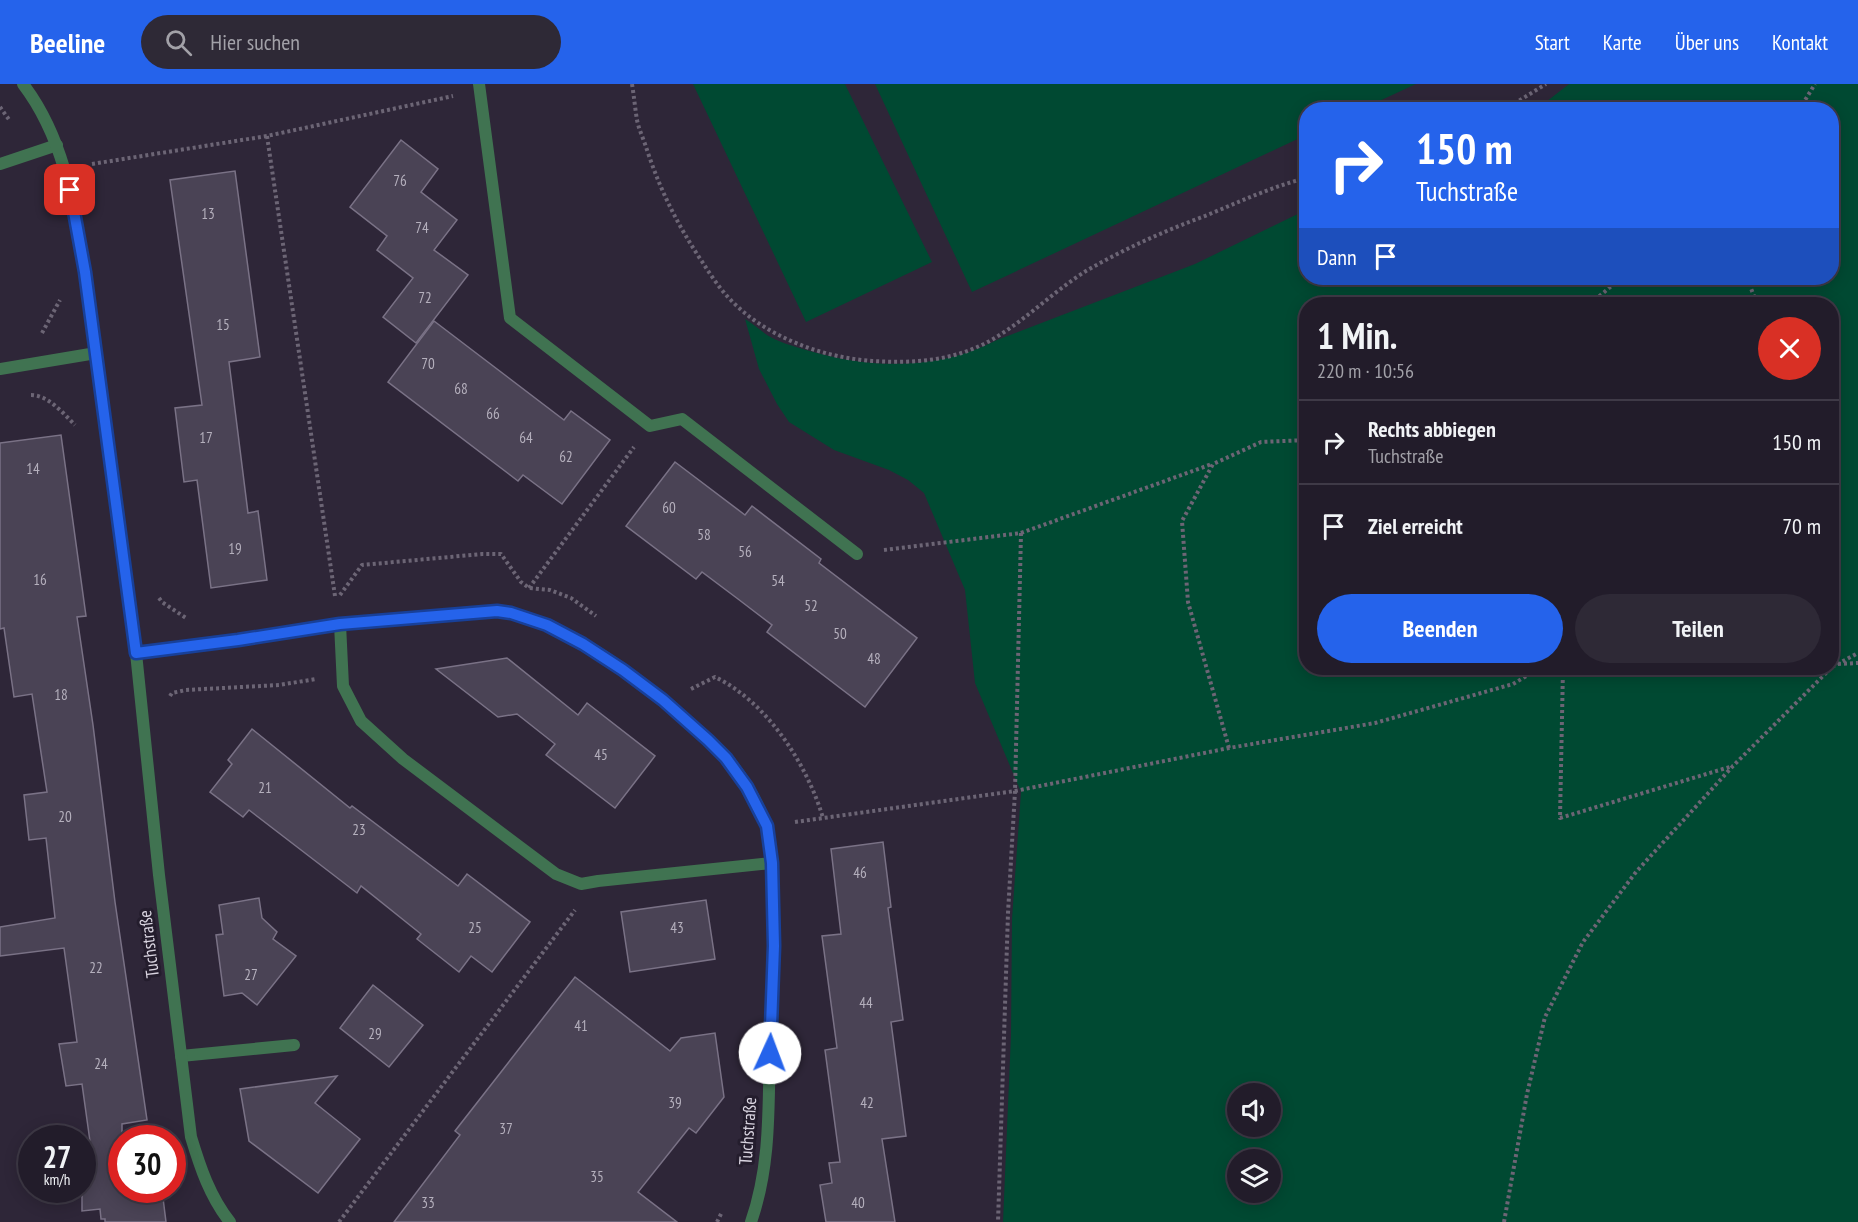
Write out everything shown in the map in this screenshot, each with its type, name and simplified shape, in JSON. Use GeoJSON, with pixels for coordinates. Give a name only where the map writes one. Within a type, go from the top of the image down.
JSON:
{"type":"FeatureCollection","features":[{"type":"Feature","properties":{"kind":"street","name":"Tuchstraße"},"geometry":{"type":"LineString","coordinates":[[23,84],[36,101],[57,145],[75,212],[136,653],[159,875],[191,1137],[202,1173],[219,1208],[230,1222]]}},
{"type":"Feature","properties":{"kind":"street"},"geometry":{"type":"LineString","coordinates":[[480,87],[510,318],[650,426],[682,419],[857,554]]}},
{"type":"Feature","properties":{"kind":"street"},"geometry":{"type":"LineString","coordinates":[[0,165],[57,145]]}},
{"type":"Feature","properties":{"kind":"street"},"geometry":{"type":"LineString","coordinates":[[0,369],[96,353]]}},
{"type":"Feature","properties":{"kind":"street","name":"Tuchstraße"},"geometry":{"type":"LineString","coordinates":[[136,653],[340,624],[497,611],[511,613],[547,625],[583,644],[663,700],[708,740],[726,758],[747,787],[767,826],[772,863],[774,946],[768,1139],[762,1182],[751,1222]]}},
{"type":"Feature","properties":{"kind":"street"},"geometry":{"type":"LineString","coordinates":[[340,624],[343,686],[361,721],[403,759],[556,874],[581,884],[772,863]]}},
{"type":"Feature","properties":{"kind":"street"},"geometry":{"type":"LineString","coordinates":[[181,1056],[294,1045]]}},
{"type":"Feature","properties":{"kind":"path"},"geometry":{"type":"LineString","coordinates":[[632,84],[638,122],[651,163],[669,207],[683,235],[727,297],[770,330],[801,345],[832,355],[859,360],[918,362],[950,356],[975,348],[995,338],[1086,272],[1126,250],[1233,203],[1299,180]]}},
{"type":"Feature","properties":{"kind":"path"},"geometry":{"type":"LineString","coordinates":[[1517,102],[1546,84]]}},
{"type":"Feature","properties":{"kind":"path"},"geometry":{"type":"LineString","coordinates":[[1804,102],[1815,84]]}},
{"type":"Feature","properties":{"kind":"path"},"geometry":{"type":"LineString","coordinates":[[65,168],[267,136],[480,87]]}},
{"type":"Feature","properties":{"kind":"path"},"geometry":{"type":"LineString","coordinates":[[0,107],[13,124],[24,156]]}},
{"type":"Feature","properties":{"kind":"path"},"geometry":{"type":"LineString","coordinates":[[267,136],[336,600],[362,565],[501,554],[520,582],[529,588],[550,590],[571,598],[599,619]]}},
{"type":"Feature","properties":{"kind":"path"},"geometry":{"type":"LineString","coordinates":[[1599,297],[1613,285]]}},
{"type":"Feature","properties":{"kind":"path"},"geometry":{"type":"LineString","coordinates":[[37,338],[44,331],[61,299]]}},
{"type":"Feature","properties":{"kind":"path"},"geometry":{"type":"LineString","coordinates":[[857,554],[1021,533],[1213,464],[1261,442],[1299,440]]}},
{"type":"Feature","properties":{"kind":"path"},"geometry":{"type":"LineString","coordinates":[[511,613],[624,461]]}},
{"type":"Feature","properties":{"kind":"path"},"geometry":{"type":"LineString","coordinates":[[1213,464],[1182,521],[1188,602],[1228,748]]}},
{"type":"Feature","properties":{"kind":"path"},"geometry":{"type":"LineString","coordinates":[[998,1222],[1008,913],[1015,791],[1021,533]]}},
{"type":"Feature","properties":{"kind":"path"},"geometry":{"type":"LineString","coordinates":[[156,594],[162,602],[186,618],[196,617]]}},
{"type":"Feature","properties":{"kind":"path"},"geometry":{"type":"LineString","coordinates":[[166,702],[172,693],[186,690],[279,685],[312,680],[326,675],[340,642]]}},
{"type":"Feature","properties":{"kind":"path"},"geometry":{"type":"LineString","coordinates":[[1839,662],[1858,653]]}},
{"type":"Feature","properties":{"kind":"path"},"geometry":{"type":"LineString","coordinates":[[1839,665],[1858,663]]}},
{"type":"Feature","properties":{"kind":"path"},"geometry":{"type":"LineString","coordinates":[[787,823],[1015,791],[1228,748],[1375,723],[1514,684],[1529,675]]}},
{"type":"Feature","properties":{"kind":"path"},"geometry":{"type":"LineString","coordinates":[[1563,675],[1560,818],[1733,766]]}},
{"type":"Feature","properties":{"kind":"path"},"geometry":{"type":"LineString","coordinates":[[1504,1222],[1527,1094],[1545,1017],[1583,942],[1636,872],[1733,766],[1823,675]]}},
{"type":"Feature","properties":{"kind":"path"},"geometry":{"type":"LineString","coordinates":[[688,691],[715,677],[727,683],[759,708],[774,724],[800,765],[823,818]]}},
{"type":"Feature","properties":{"kind":"path"},"geometry":{"type":"LineString","coordinates":[[339,1222],[598,881]]}},
{"type":"Feature","properties":{"kind":"path"},"geometry":{"type":"LineString","coordinates":[[717,1222],[727,1203]]}},
{"type":"Feature","properties":{"kind":"green space"},"geometry":{"type":"Polygon","coordinates":[[[693,84],[845,84],[932,262],[806,322],[693,84]]]}},
{"type":"Feature","properties":{"kind":"green space"},"geometry":{"type":"Polygon","coordinates":[[[875,84],[1416,84],[1377,102],[1299,102],[1299,138],[972,292],[875,84]]]}},
{"type":"Feature","properties":{"kind":"green space"},"geometry":{"type":"Polygon","coordinates":[[[1569,84],[1858,84],[1858,1222],[1003,1222],[1011,1035],[1012,919],[1021,792],[975,683],[965,590],[924,493],[908,480],[889,470],[834,450],[789,422],[759,369],[745,319],[781,342],[830,356],[878,363],[927,362],[974,350],[1195,264],[1299,213],[1299,285],[1839,285],[1839,102],[1546,102],[1569,84]]]}},
{"type":"Feature","properties":{"kind":"building"},"geometry":{"type":"Polygon","coordinates":[[[401,140],[438,169],[421,192],[457,220],[434,250],[468,275],[416,343],[383,317],[413,278],[377,250],[387,236],[350,207],[401,140]]]}},
{"type":"Feature","properties":{"kind":"building"},"geometry":{"type":"Polygon","coordinates":[[[235,171],[260,357],[229,362],[248,513],[258,511],[267,580],[211,588],[197,480],[184,482],[175,408],[202,405],[170,180],[235,171]]]}},
{"type":"Feature","properties":{"kind":"building"},"geometry":{"type":"Polygon","coordinates":[[[434,321],[564,420],[571,411],[610,440],[562,504],[523,475],[518,481],[388,382],[434,321]]]}},
{"type":"Feature","properties":{"kind":"building"},"geometry":{"type":"Polygon","coordinates":[[[61,435],[86,616],[77,617],[147,1120],[108,1125],[108,1203],[164,1203],[166,1222],[105,1222],[105,1219],[101,1219],[100,1209],[82,1211],[82,1203],[96,1203],[96,1125],[88,1125],[82,1084],[66,1086],[59,1044],[77,1042],[64,948],[0,956],[0,927],[55,918],[46,838],[29,840],[24,795],[47,792],[32,694],[14,697],[4,628],[0,629],[0,443],[61,435]]]}},
{"type":"Feature","properties":{"kind":"building"},"geometry":{"type":"Polygon","coordinates":[[[675,462],[745,515],[752,506],[821,559],[819,563],[917,638],[865,707],[767,632],[772,625],[738,599],[702,572],[696,579],[626,526],[675,462]]]}},
{"type":"Feature","properties":{"kind":"building"},"geometry":{"type":"Polygon","coordinates":[[[507,658],[578,715],[587,703],[655,756],[615,808],[546,755],[555,744],[517,714],[498,717],[436,669],[507,658]]]}},
{"type":"Feature","properties":{"kind":"building"},"geometry":{"type":"Polygon","coordinates":[[[252,729],[350,808],[352,806],[458,886],[467,874],[530,922],[492,972],[471,956],[459,972],[417,939],[421,934],[361,886],[357,893],[249,810],[243,817],[210,792],[232,764],[228,760],[252,729]]]}},
{"type":"Feature","properties":{"kind":"building"},"geometry":{"type":"Polygon","coordinates":[[[883,842],[891,907],[888,908],[903,1020],[891,1022],[906,1136],[882,1139],[895,1222],[826,1222],[820,1185],[832,1183],[829,1163],[840,1162],[825,1050],[837,1048],[822,936],[841,934],[831,849],[883,842]]]}},
{"type":"Feature","properties":{"kind":"building"},"geometry":{"type":"Polygon","coordinates":[[[259,898],[262,918],[277,932],[273,939],[296,956],[257,1005],[242,993],[224,996],[216,935],[223,934],[219,905],[259,898]]]}},
{"type":"Feature","properties":{"kind":"building"},"geometry":{"type":"Polygon","coordinates":[[[706,900],[715,959],[630,972],[621,912],[706,900]]]}},
{"type":"Feature","properties":{"kind":"building"},"geometry":{"type":"Polygon","coordinates":[[[575,977],[670,1051],[681,1038],[715,1033],[724,1097],[696,1133],[689,1128],[638,1192],[677,1222],[394,1222],[460,1135],[455,1131],[575,977]]]}},
{"type":"Feature","properties":{"kind":"building"},"geometry":{"type":"Polygon","coordinates":[[[373,985],[423,1025],[389,1067],[340,1028],[373,985]]]}},
{"type":"Feature","properties":{"kind":"building"},"geometry":{"type":"Polygon","coordinates":[[[337,1076],[315,1103],[360,1139],[318,1193],[249,1141],[240,1089],[337,1076]]]}},
{"type":"Feature","properties":{"kind":"route"},"geometry":{"type":"LineString","coordinates":[[70,190],[85,272],[136,653],[340,624],[497,611],[511,613],[547,625],[583,644],[663,700],[708,740],[726,758],[747,787],[767,826],[772,863],[774,946],[770,1053]]}}]}
